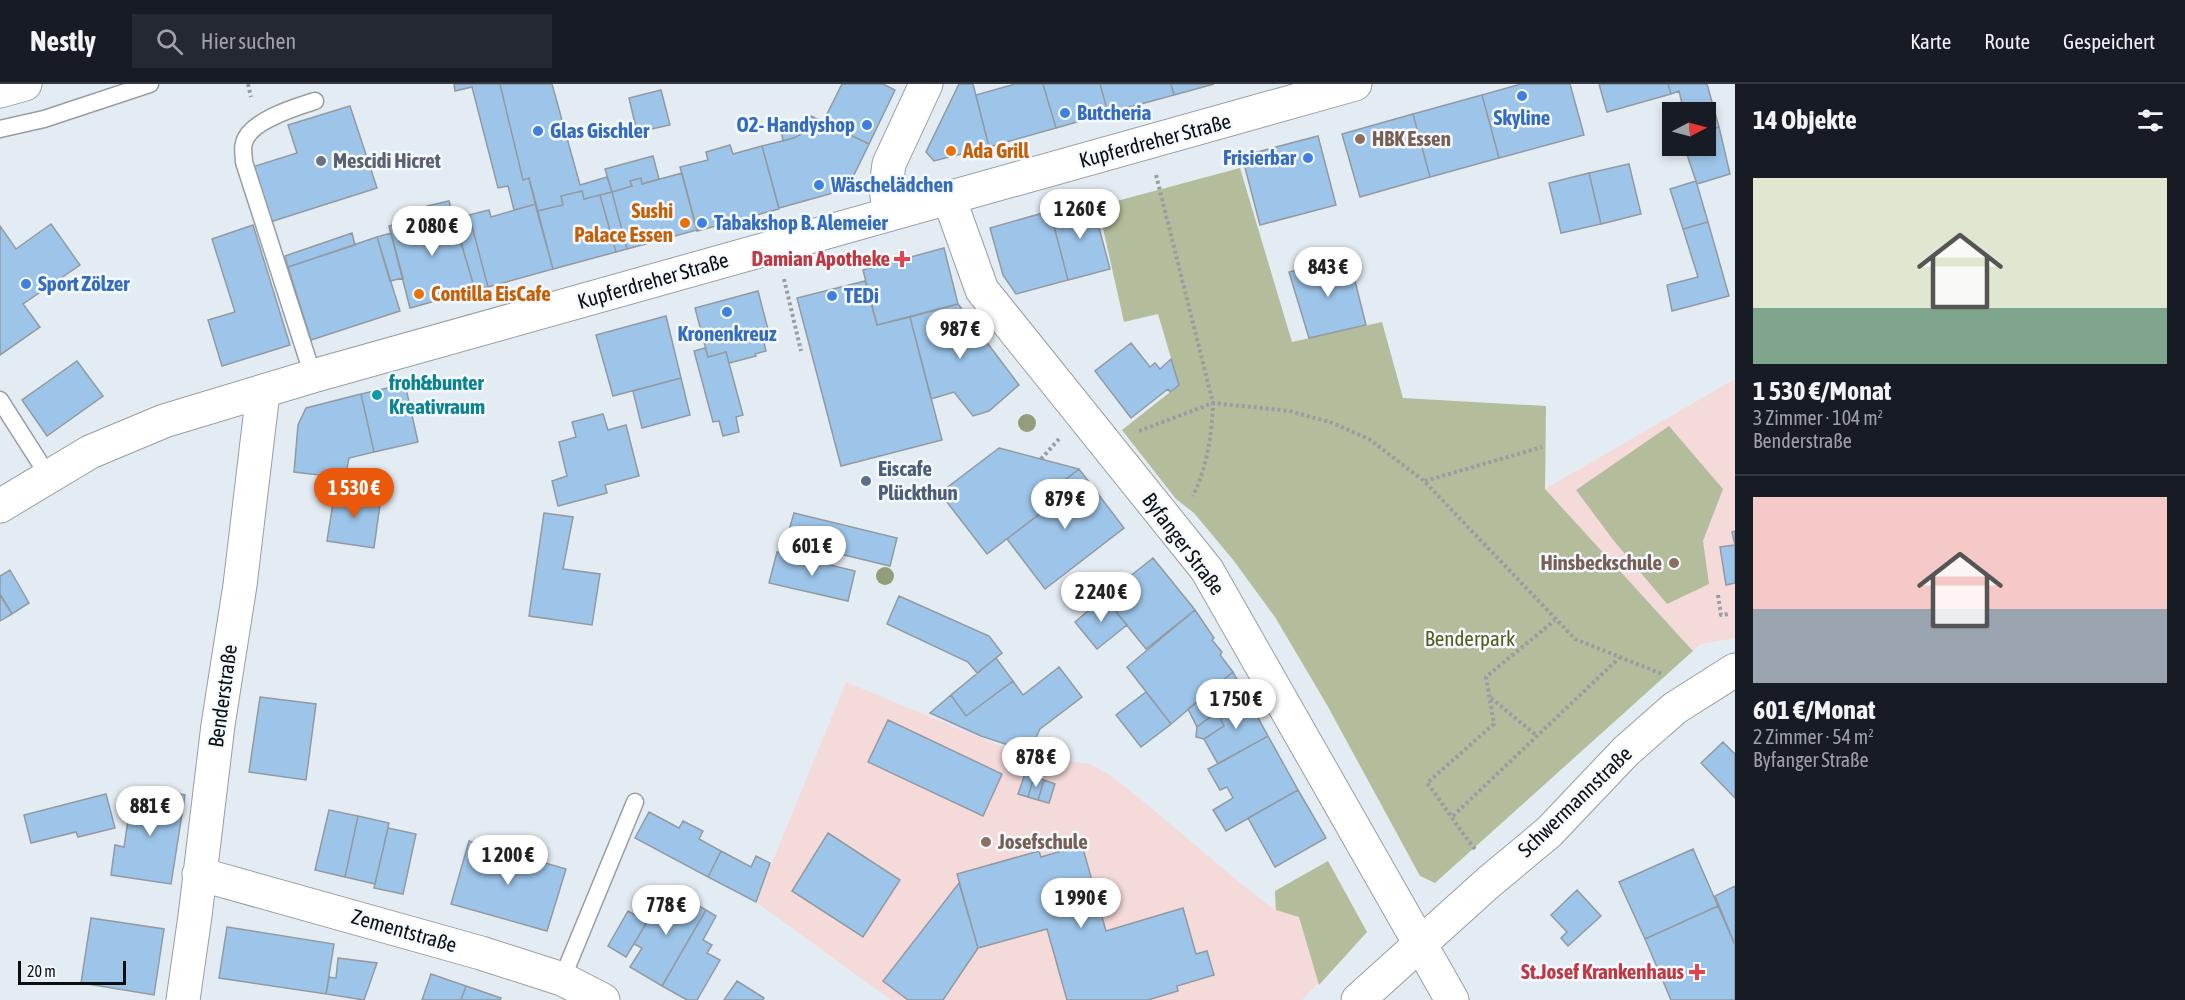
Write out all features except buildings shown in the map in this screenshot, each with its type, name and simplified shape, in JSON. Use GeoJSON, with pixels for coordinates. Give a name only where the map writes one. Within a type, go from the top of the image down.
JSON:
{"type":"FeatureCollection","features":[{"type":"Feature","properties":{"kind":"main road"},"geometry":{"type":"LineString","coordinates":[[0,92],[25,84]]}},
{"type":"Feature","properties":{"kind":"main road"},"geometry":{"type":"LineString","coordinates":[[889,214],[886,187],[889,164],[926,84]]}},
{"type":"Feature","properties":{"kind":"main road","name":"Kupferdreher Straße"},"geometry":{"type":"LineString","coordinates":[[0,506],[90,452],[164,421],[313,376],[1356,84]]}},
{"type":"Feature","properties":{"kind":"main road","name":"Byfanger Straße"},"geometry":{"type":"LineString","coordinates":[[949,198],[982,290],[1207,570],[1452,1000]]}},
{"type":"Feature","properties":{"kind":"main road","name":"Benderstraße"},"geometry":{"type":"LineString","coordinates":[[183,1000],[218,725],[240,585],[263,392]]}},
{"type":"Feature","properties":{"kind":"main road","name":"Schwermannstraße"},"geometry":{"type":"LineString","coordinates":[[1358,1000],[1489,882],[1549,832],[1626,752],[1675,708],[1724,676]]}},
{"type":"Feature","properties":{"kind":"main road","name":"Zementstraße"},"geometry":{"type":"LineString","coordinates":[[200,874],[481,953],[562,979],[603,1000]]}},
{"type":"Feature","properties":{"kind":"lane"},"geometry":{"type":"LineString","coordinates":[[0,129],[44,119],[150,84]]}},
{"type":"Feature","properties":{"kind":"lane"},"geometry":{"type":"LineString","coordinates":[[313,376],[244,162],[244,144],[249,134],[265,121],[315,100]]}},
{"type":"Feature","properties":{"kind":"lane"},"geometry":{"type":"LineString","coordinates":[[0,400],[49,477]]}},
{"type":"Feature","properties":{"kind":"lane"},"geometry":{"type":"LineString","coordinates":[[562,979],[635,802]]}},
{"type":"Feature","properties":{"kind":"path"},"geometry":{"type":"LineString","coordinates":[[248,84],[250,91]]}},
{"type":"Feature","properties":{"kind":"path"},"geometry":{"type":"LineString","coordinates":[[1148,144],[1213,403],[1212,434],[1205,463],[1187,507],[1170,525]]}},
{"type":"Feature","properties":{"kind":"path"},"geometry":{"type":"LineString","coordinates":[[776,246],[801,351]]}},
{"type":"Feature","properties":{"kind":"path"},"geometry":{"type":"LineString","coordinates":[[1112,452],[1141,429],[1213,403],[1288,411],[1330,422],[1369,439],[1424,481],[1575,639],[1682,682],[1724,676]]}},
{"type":"Feature","properties":{"kind":"path"},"geometry":{"type":"LineString","coordinates":[[1424,481],[1542,447]]}},
{"type":"Feature","properties":{"kind":"path"},"geometry":{"type":"LineString","coordinates":[[1718,595],[1721,615],[1730,615]]}},
{"type":"Feature","properties":{"kind":"path"},"geometry":{"type":"LineString","coordinates":[[1464,836],[1453,816],[1427,783],[1494,724],[1486,677],[1555,620]]}},
{"type":"Feature","properties":{"kind":"path"},"geometry":{"type":"LineString","coordinates":[[1453,816],[1619,658]]}},
{"type":"Feature","properties":{"kind":"path"},"geometry":{"type":"LineString","coordinates":[[1490,697],[1538,736]]}},
{"type":"Feature","properties":{"kind":"shaded area","name":"Hinsbeckschule"},"geometry":{"type":"Polygon","coordinates":[[[1735,379],[1735,638],[1701,644],[1693,651],[1545,489],[1735,379]]]}},
{"type":"Feature","properties":{"kind":"shaded area","name":"Josefschule"},"geometry":{"type":"Polygon","coordinates":[[[846,682],[1022,755],[1090,764],[1110,775],[1275,910],[1275,891],[1328,861],[1367,932],[1302,1000],[891,1000],[756,902],[846,682]]]}},
{"type":"Feature","properties":{"kind":"green space","name":"Benderpark"},"geometry":{"type":"Polygon","coordinates":[[[1240,168],[1292,342],[1382,322],[1403,398],[1546,406],[1545,489],[1693,651],[1435,883],[1420,876],[1327,705],[1275,617],[1234,561],[1194,513],[1176,499],[1122,430],[1179,385],[1158,314],[1124,322],[1098,206],[1240,168]]]}},
{"type":"Feature","properties":{"kind":"green space"},"geometry":{"type":"Polygon","coordinates":[[[1669,426],[1723,489],[1703,541],[1709,584],[1667,604],[1614,541],[1576,490],[1669,426]]]}},
{"type":"Feature","properties":{"kind":"green space"},"geometry":{"type":"Polygon","coordinates":[[[1328,861],[1367,932],[1319,985],[1299,917],[1276,910],[1275,891],[1328,861]]]}},
{"type":"Feature","properties":{"kind":"place","name":"Skyline"},"geometry":{"type":"Point","coordinates":[1522,96]}},
{"type":"Feature","properties":{"kind":"place","name":"Butcheria"},"geometry":{"type":"Point","coordinates":[1065,113]}},
{"type":"Feature","properties":{"kind":"place","name":"O2- Handyshop"},"geometry":{"type":"Point","coordinates":[867,125]}},
{"type":"Feature","properties":{"kind":"place","name":"Glas Gischler"},"geometry":{"type":"Point","coordinates":[538,131]}},
{"type":"Feature","properties":{"kind":"place","name":"HBK Essen"},"geometry":{"type":"Point","coordinates":[1360,139]}},
{"type":"Feature","properties":{"kind":"place","name":"Ada Grill"},"geometry":{"type":"Point","coordinates":[951,151]}},
{"type":"Feature","properties":{"kind":"place","name":"Frisierbar"},"geometry":{"type":"Point","coordinates":[1308,158]}},
{"type":"Feature","properties":{"kind":"place","name":"Mescidi Hicret"},"geometry":{"type":"Point","coordinates":[321,161]}},
{"type":"Feature","properties":{"kind":"place","name":"Wäschelädchen"},"geometry":{"type":"Point","coordinates":[819,185]}},
{"type":"Feature","properties":{"kind":"place","name":"Sushi Palace Essen"},"geometry":{"type":"Point","coordinates":[685,223]}},
{"type":"Feature","properties":{"kind":"place","name":"Tabakshop B. Alemeier"},"geometry":{"type":"Point","coordinates":[702,223]}},
{"type":"Feature","properties":{"kind":"place","name":"Damian Apotheke"},"geometry":{"type":"Point","coordinates":[902,259]}},
{"type":"Feature","properties":{"kind":"place","name":"Sport Zölzer"},"geometry":{"type":"Point","coordinates":[26,284]}},
{"type":"Feature","properties":{"kind":"place","name":"Contilla EisCafe"},"geometry":{"type":"Point","coordinates":[419,294]}},
{"type":"Feature","properties":{"kind":"place","name":"TEDi"},"geometry":{"type":"Point","coordinates":[832,296]}},
{"type":"Feature","properties":{"kind":"place","name":"Kronenkreuz"},"geometry":{"type":"Point","coordinates":[727,312]}},
{"type":"Feature","properties":{"kind":"place","name":"froh&bunter Kreativraum"},"geometry":{"type":"Point","coordinates":[377,395]}},
{"type":"Feature","properties":{"kind":"place","name":"Eiscafe Plückthun"},"geometry":{"type":"Point","coordinates":[866,481]}},
{"type":"Feature","properties":{"kind":"place","name":"Hinsbeckschule"},"geometry":{"type":"Point","coordinates":[1674,563]}},
{"type":"Feature","properties":{"kind":"place","name":"Josefschule"},"geometry":{"type":"Point","coordinates":[986,842]}},
{"type":"Feature","properties":{"kind":"place","name":"St.Josef Krankenhaus"},"geometry":{"type":"Point","coordinates":[1697,972]}}]}
